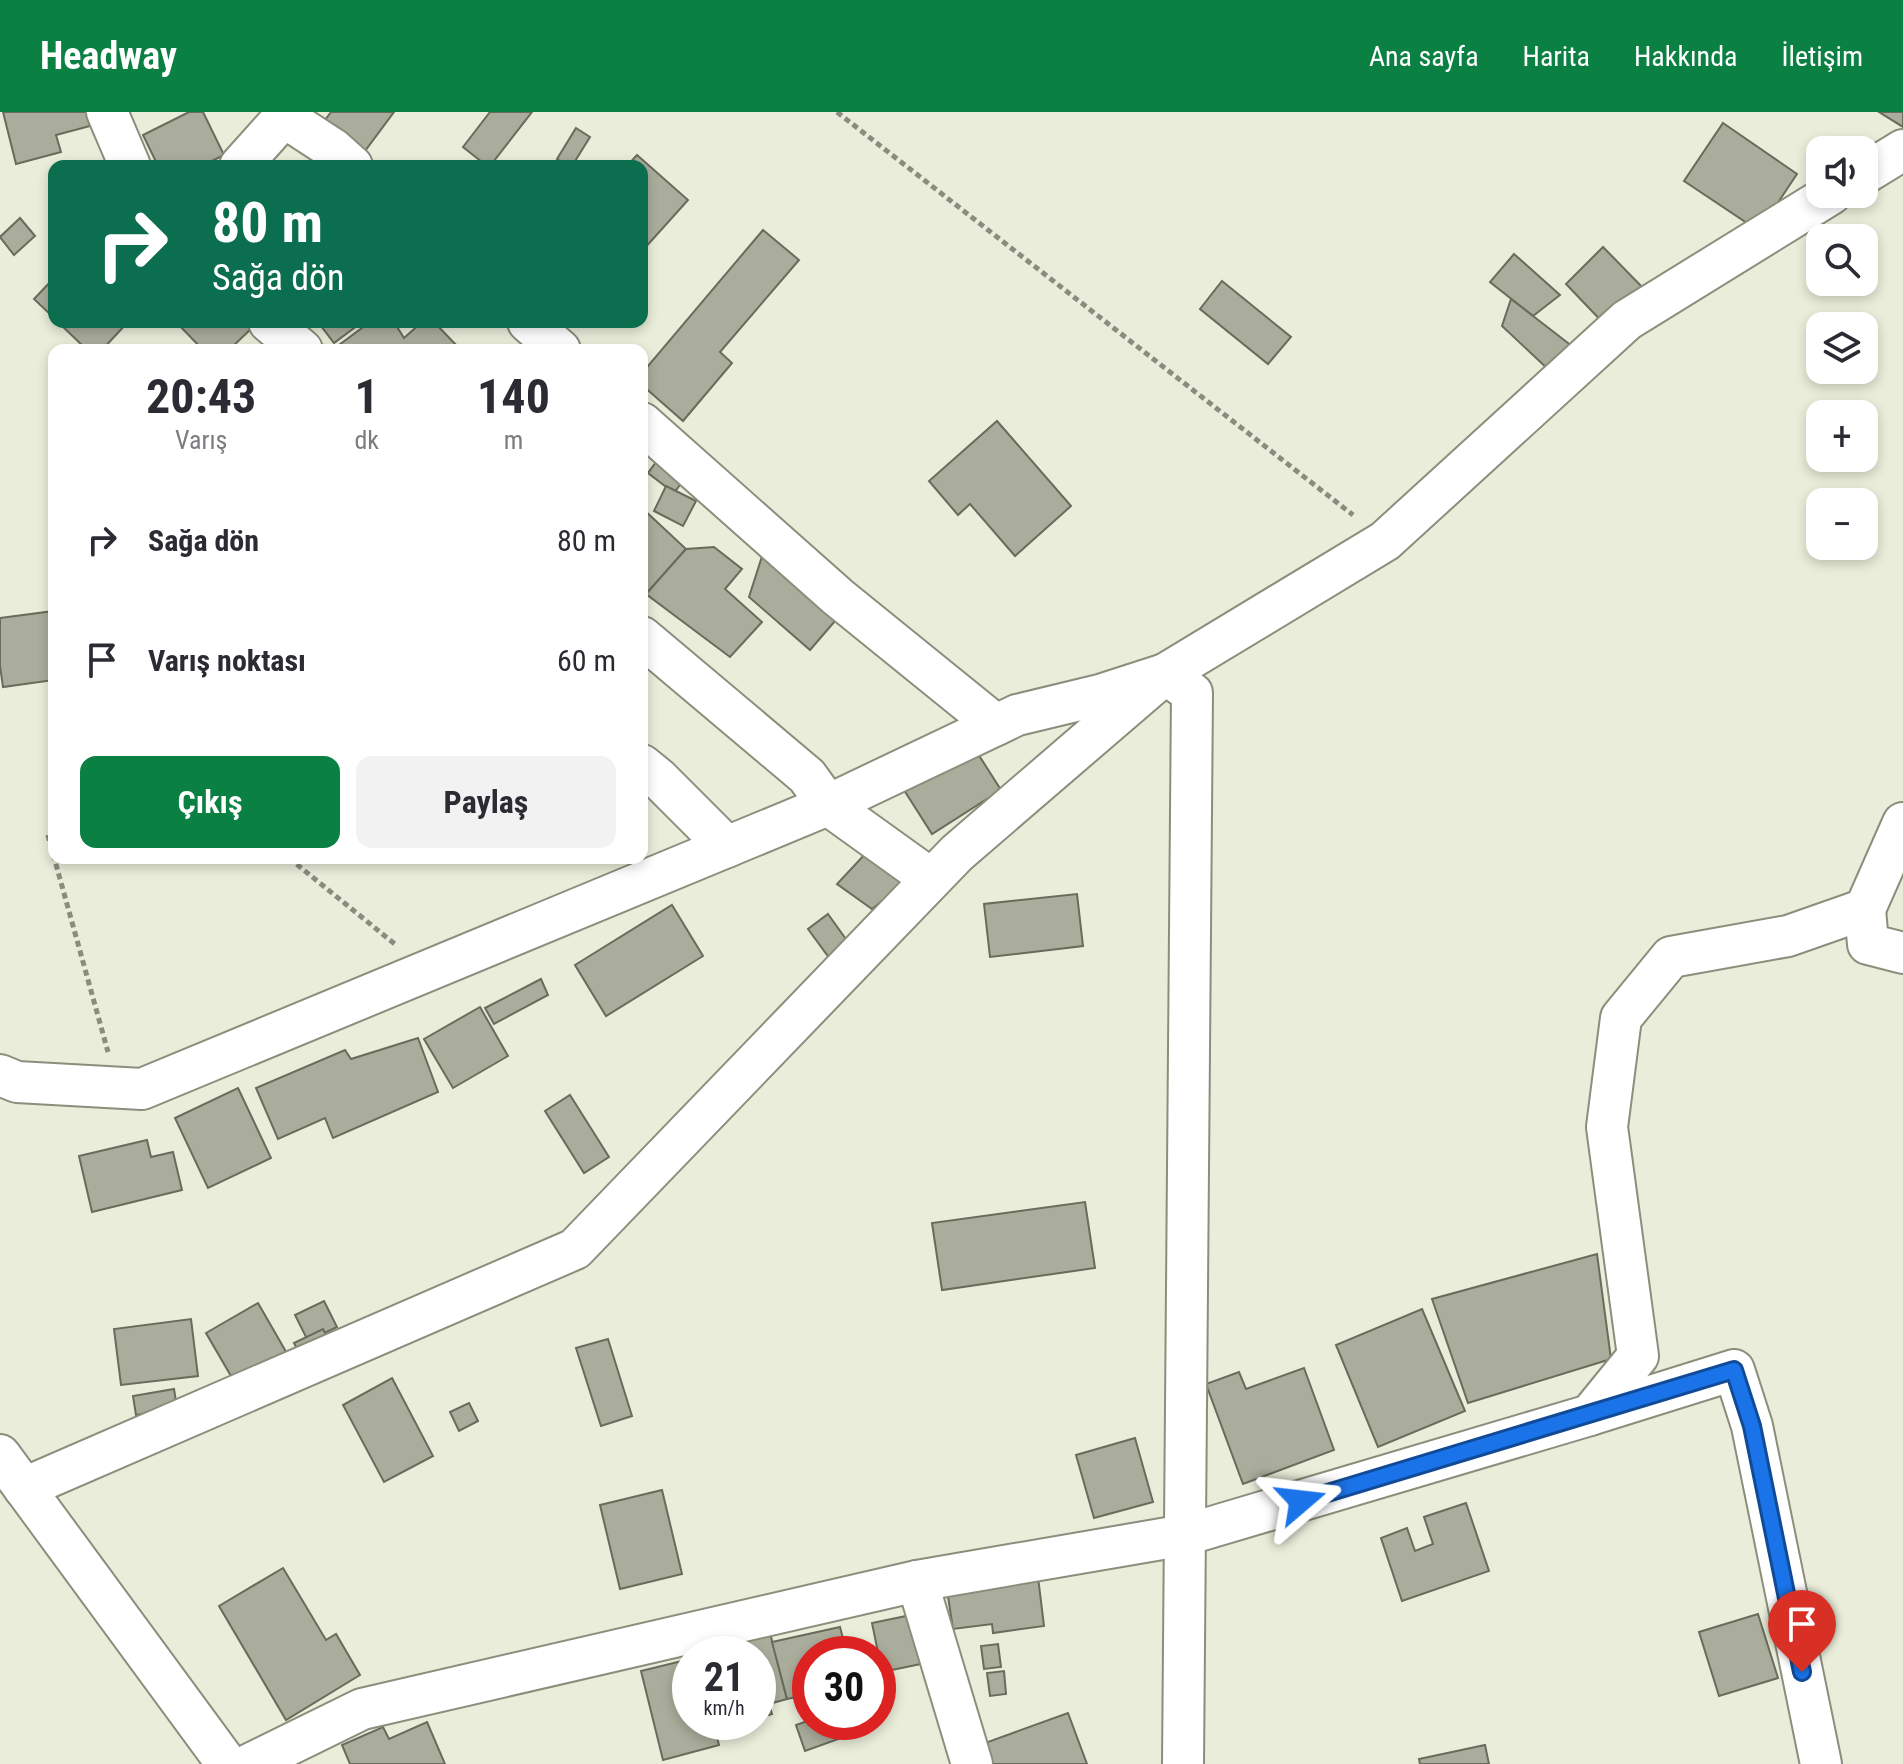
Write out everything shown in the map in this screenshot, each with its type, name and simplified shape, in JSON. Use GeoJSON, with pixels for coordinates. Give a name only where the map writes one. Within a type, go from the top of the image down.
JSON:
{"type":"FeatureCollection","features":[{"type":"Feature","properties":{"kind":"street"},"geometry":{"type":"LineString","coordinates":[[107,112],[127,160]]}},
{"type":"Feature","properties":{"kind":"street"},"geometry":{"type":"LineString","coordinates":[[245,160],[284,117],[345,160]]}},
{"type":"Feature","properties":{"kind":"street"},"geometry":{"type":"LineString","coordinates":[[1878,165],[1903,150]]}},
{"type":"Feature","properties":{"kind":"street"},"geometry":{"type":"LineString","coordinates":[[24,1488],[575,1249],[957,853],[1165,674],[1385,541],[1627,320],[1808,208]]}},
{"type":"Feature","properties":{"kind":"street"},"geometry":{"type":"LineString","coordinates":[[276,328],[295,344]]}},
{"type":"Feature","properties":{"kind":"street"},"geometry":{"type":"LineString","coordinates":[[535,328],[553,344]]}},
{"type":"Feature","properties":{"kind":"street"},"geometry":{"type":"LineString","coordinates":[[648,428],[838,597],[996,725]]}},
{"type":"Feature","properties":{"kind":"street"},"geometry":{"type":"LineString","coordinates":[[648,642],[807,776],[828,805],[931,879]]}},
{"type":"Feature","properties":{"kind":"street"},"geometry":{"type":"LineString","coordinates":[[0,1075],[17,1082],[142,1089],[828,805],[1017,715],[1100,695],[1165,674]]}},
{"type":"Feature","properties":{"kind":"street"},"geometry":{"type":"LineString","coordinates":[[1165,674],[1192,693],[1183,1764]]}},
{"type":"Feature","properties":{"kind":"street"},"geometry":{"type":"LineString","coordinates":[[648,770],[727,847]]}},
{"type":"Feature","properties":{"kind":"street"},"geometry":{"type":"LineString","coordinates":[[1903,823],[1865,909],[1868,944],[1903,953]]}},
{"type":"Feature","properties":{"kind":"street"},"geometry":{"type":"LineString","coordinates":[[1590,1415],[1638,1356],[1607,1127],[1621,1018],[1671,957],[1788,936],[1865,909]]}},
{"type":"Feature","properties":{"kind":"street"},"geometry":{"type":"LineString","coordinates":[[250,1764],[362,1709],[917,1581],[1185,1535],[1734,1370],[1752,1426],[1821,1764]]}},
{"type":"Feature","properties":{"kind":"street"},"geometry":{"type":"LineString","coordinates":[[0,1455],[227,1764]]}},
{"type":"Feature","properties":{"kind":"street"},"geometry":{"type":"LineString","coordinates":[[917,1581],[972,1764]]}},
{"type":"Feature","properties":{"kind":"path"},"geometry":{"type":"LineString","coordinates":[[837,112],[1385,541]]}},
{"type":"Feature","properties":{"kind":"path"},"geometry":{"type":"LineString","coordinates":[[56,864],[118,1088]]}},
{"type":"Feature","properties":{"kind":"path"},"geometry":{"type":"LineString","coordinates":[[296,864],[427,971]]}},
{"type":"Feature","properties":{"kind":"building"},"geometry":{"type":"Polygon","coordinates":[[[3,112],[87,112],[90,126],[56,135],[61,152],[16,164],[3,112]]]}},
{"type":"Feature","properties":{"kind":"building"},"geometry":{"type":"Polygon","coordinates":[[[189,112],[203,112],[224,155],[214,160],[155,160],[143,135],[189,112]]]}},
{"type":"Feature","properties":{"kind":"building"},"geometry":{"type":"Polygon","coordinates":[[[331,112],[394,112],[362,155],[322,124],[331,112]]]}},
{"type":"Feature","properties":{"kind":"building"},"geometry":{"type":"Polygon","coordinates":[[[490,112],[532,112],[495,160],[479,160],[463,147],[490,112]]]}},
{"type":"Feature","properties":{"kind":"building"},"geometry":{"type":"Polygon","coordinates":[[[1879,112],[1903,112],[1903,127],[1879,112]]]}},
{"type":"Feature","properties":{"kind":"building"},"geometry":{"type":"Polygon","coordinates":[[[1723,123],[1797,174],[1759,231],[1684,181],[1723,123]]]}},
{"type":"Feature","properties":{"kind":"building"},"geometry":{"type":"Polygon","coordinates":[[[576,128],[590,137],[576,160],[557,159],[576,128]]]}},
{"type":"Feature","properties":{"kind":"building"},"geometry":{"type":"Polygon","coordinates":[[[648,165],[688,200],[648,245],[648,165]]]}},
{"type":"Feature","properties":{"kind":"building"},"geometry":{"type":"Polygon","coordinates":[[[20,218],[35,236],[14,255],[0,237],[20,218]]]}},
{"type":"Feature","properties":{"kind":"building"},"geometry":{"type":"Polygon","coordinates":[[[763,230],[799,260],[720,352],[732,363],[683,421],[648,390],[648,366],[763,230]]]}},
{"type":"Feature","properties":{"kind":"building"},"geometry":{"type":"Polygon","coordinates":[[[1603,247],[1647,292],[1609,329],[1566,284],[1603,247]]]}},
{"type":"Feature","properties":{"kind":"building"},"geometry":{"type":"Polygon","coordinates":[[[1514,254],[1560,295],[1533,316],[1490,282],[1514,254]]]}},
{"type":"Feature","properties":{"kind":"building"},"geometry":{"type":"Polygon","coordinates":[[[1222,281],[1291,337],[1268,364],[1200,309],[1222,281]]]}},
{"type":"Feature","properties":{"kind":"building"},"geometry":{"type":"Polygon","coordinates":[[[48,284],[48,312],[34,299],[48,284]]]}},
{"type":"Feature","properties":{"kind":"building"},"geometry":{"type":"Polygon","coordinates":[[[1511,299],[1590,360],[1566,386],[1502,326],[1511,299]]]}},
{"type":"Feature","properties":{"kind":"building"},"geometry":{"type":"Polygon","coordinates":[[[64,328],[122,328],[108,344],[81,344],[64,328]]]}},
{"type":"Feature","properties":{"kind":"building"},"geometry":{"type":"Polygon","coordinates":[[[182,328],[252,328],[235,344],[197,344],[182,328]]]}},
{"type":"Feature","properties":{"kind":"building"},"geometry":{"type":"Polygon","coordinates":[[[323,328],[354,328],[334,343],[323,328]]]}},
{"type":"Feature","properties":{"kind":"building"},"geometry":{"type":"Polygon","coordinates":[[[362,328],[398,328],[404,338],[415,328],[440,328],[455,344],[340,344],[362,328]]]}},
{"type":"Feature","properties":{"kind":"building"},"geometry":{"type":"Polygon","coordinates":[[[997,421],[1071,506],[1015,556],[970,504],[958,515],[929,481],[997,421]]]}},
{"type":"Feature","properties":{"kind":"building"},"geometry":{"type":"Polygon","coordinates":[[[664,451],[690,471],[674,493],[648,473],[664,451]]]}},
{"type":"Feature","properties":{"kind":"building"},"geometry":{"type":"Polygon","coordinates":[[[666,486],[696,501],[683,526],[654,511],[666,486]]]}},
{"type":"Feature","properties":{"kind":"building"},"geometry":{"type":"Polygon","coordinates":[[[648,514],[686,549],[648,592],[648,514]]]}},
{"type":"Feature","properties":{"kind":"building"},"geometry":{"type":"Polygon","coordinates":[[[714,547],[742,569],[725,589],[762,622],[730,657],[648,596],[686,549],[714,547]]]}},
{"type":"Feature","properties":{"kind":"building"},"geometry":{"type":"Polygon","coordinates":[[[765,547],[841,614],[810,650],[749,597],[765,547]]]}},
{"type":"Feature","properties":{"kind":"building"},"geometry":{"type":"Polygon","coordinates":[[[48,612],[48,681],[3,687],[0,618],[48,612]]]}},
{"type":"Feature","properties":{"kind":"building"},"geometry":{"type":"Polygon","coordinates":[[[973,746],[1001,790],[932,834],[904,790],[973,746]]]}},
{"type":"Feature","properties":{"kind":"building"},"geometry":{"type":"Polygon","coordinates":[[[867,852],[903,884],[872,909],[837,884],[867,852]]]}},
{"type":"Feature","properties":{"kind":"building"},"geometry":{"type":"Polygon","coordinates":[[[1077,894],[1083,946],[990,957],[984,904],[1077,894]]]}},
{"type":"Feature","properties":{"kind":"building"},"geometry":{"type":"Polygon","coordinates":[[[672,905],[703,956],[606,1016],[575,965],[672,905]]]}},
{"type":"Feature","properties":{"kind":"building"},"geometry":{"type":"Polygon","coordinates":[[[828,914],[853,949],[833,963],[808,929],[828,914]]]}},
{"type":"Feature","properties":{"kind":"building"},"geometry":{"type":"Polygon","coordinates":[[[541,979],[548,995],[494,1024],[485,1008],[541,979]]]}},
{"type":"Feature","properties":{"kind":"building"},"geometry":{"type":"Polygon","coordinates":[[[480,1007],[508,1056],[453,1088],[424,1039],[480,1007]]]}},
{"type":"Feature","properties":{"kind":"building"},"geometry":{"type":"Polygon","coordinates":[[[418,1038],[438,1092],[333,1138],[325,1118],[278,1139],[256,1088],[345,1050],[351,1059],[418,1038]]]}},
{"type":"Feature","properties":{"kind":"building"},"geometry":{"type":"Polygon","coordinates":[[[238,1088],[271,1158],[208,1188],[175,1118],[238,1088]]]}},
{"type":"Feature","properties":{"kind":"building"},"geometry":{"type":"Polygon","coordinates":[[[570,1095],[609,1157],[584,1173],[545,1111],[570,1095]]]}},
{"type":"Feature","properties":{"kind":"building"},"geometry":{"type":"Polygon","coordinates":[[[147,1140],[151,1157],[173,1152],[182,1190],[92,1212],[79,1156],[147,1140]]]}},
{"type":"Feature","properties":{"kind":"building"},"geometry":{"type":"Polygon","coordinates":[[[1085,1202],[1095,1268],[942,1290],[932,1223],[1085,1202]]]}},
{"type":"Feature","properties":{"kind":"building"},"geometry":{"type":"Polygon","coordinates":[[[1597,1254],[1611,1359],[1468,1403],[1432,1299],[1597,1254]]]}},
{"type":"Feature","properties":{"kind":"building"},"geometry":{"type":"Polygon","coordinates":[[[324,1301],[337,1327],[308,1341],[295,1315],[324,1301]]]}},
{"type":"Feature","properties":{"kind":"building"},"geometry":{"type":"Polygon","coordinates":[[[258,1303],[289,1357],[238,1388],[206,1333],[258,1303]]]}},
{"type":"Feature","properties":{"kind":"building"},"geometry":{"type":"Polygon","coordinates":[[[1422,1309],[1465,1411],[1378,1447],[1336,1345],[1422,1309]]]}},
{"type":"Feature","properties":{"kind":"building"},"geometry":{"type":"Polygon","coordinates":[[[191,1319],[198,1376],[121,1385],[114,1329],[191,1319]]]}},
{"type":"Feature","properties":{"kind":"building"},"geometry":{"type":"Polygon","coordinates":[[[323,1329],[336,1355],[307,1369],[294,1343],[323,1329]]]}},
{"type":"Feature","properties":{"kind":"building"},"geometry":{"type":"Polygon","coordinates":[[[608,1339],[632,1416],[601,1426],[576,1348],[608,1339]]]}},
{"type":"Feature","properties":{"kind":"building"},"geometry":{"type":"Polygon","coordinates":[[[1304,1368],[1334,1450],[1243,1484],[1206,1384],[1239,1372],[1246,1389],[1304,1368]]]}},
{"type":"Feature","properties":{"kind":"building"},"geometry":{"type":"Polygon","coordinates":[[[392,1378],[433,1456],[384,1482],[343,1405],[392,1378]]]}},
{"type":"Feature","properties":{"kind":"building"},"geometry":{"type":"Polygon","coordinates":[[[174,1389],[177,1408],[136,1415],[133,1396],[174,1389]]]}},
{"type":"Feature","properties":{"kind":"building"},"geometry":{"type":"Polygon","coordinates":[[[469,1403],[478,1421],[459,1431],[450,1412],[469,1403]]]}},
{"type":"Feature","properties":{"kind":"building"},"geometry":{"type":"Polygon","coordinates":[[[1135,1438],[1153,1502],[1094,1518],[1076,1455],[1135,1438]]]}},
{"type":"Feature","properties":{"kind":"building"},"geometry":{"type":"Polygon","coordinates":[[[662,1490],[682,1574],[620,1589],[600,1505],[662,1490]]]}},
{"type":"Feature","properties":{"kind":"building"},"geometry":{"type":"Polygon","coordinates":[[[1466,1503],[1489,1571],[1402,1601],[1381,1538],[1407,1528],[1415,1551],[1433,1544],[1424,1517],[1466,1503]]]}},
{"type":"Feature","properties":{"kind":"building"},"geometry":{"type":"Polygon","coordinates":[[[283,1568],[326,1640],[336,1634],[360,1675],[286,1720],[219,1606],[283,1568]]]}},
{"type":"Feature","properties":{"kind":"building"},"geometry":{"type":"Polygon","coordinates":[[[1038,1577],[1044,1626],[993,1633],[992,1624],[953,1629],[947,1590],[1038,1577]]]}},
{"type":"Feature","properties":{"kind":"building"},"geometry":{"type":"Polygon","coordinates":[[[1758,1614],[1778,1678],[1719,1696],[1699,1632],[1758,1614]]]}},
{"type":"Feature","properties":{"kind":"building"},"geometry":{"type":"Polygon","coordinates":[[[911,1615],[921,1664],[896,1669],[896,1636],[875,1636],[872,1623],[911,1615]]]}},
{"type":"Feature","properties":{"kind":"building"},"geometry":{"type":"Polygon","coordinates":[[[767,1621],[771,1636],[707,1636],[767,1621]]]}},
{"type":"Feature","properties":{"kind":"building"},"geometry":{"type":"Polygon","coordinates":[[[840,1627],[842,1636],[799,1636],[840,1627]]]}},
{"type":"Feature","properties":{"kind":"building"},"geometry":{"type":"Polygon","coordinates":[[[792,1638],[792,1698],[787,1699],[776,1657],[776,1641],[792,1638]]]}},
{"type":"Feature","properties":{"kind":"building"},"geometry":{"type":"Polygon","coordinates":[[[998,1644],[1001,1667],[984,1669],[981,1646],[998,1644]]]}},
{"type":"Feature","properties":{"kind":"building"},"geometry":{"type":"Polygon","coordinates":[[[776,1656],[787,1699],[776,1702],[776,1656]]]}},
{"type":"Feature","properties":{"kind":"building"},"geometry":{"type":"Polygon","coordinates":[[[672,1663],[672,1740],[718,1740],[719,1745],[663,1760],[641,1671],[672,1663]]]}},
{"type":"Feature","properties":{"kind":"building"},"geometry":{"type":"Polygon","coordinates":[[[1004,1671],[1006,1694],[990,1696],[987,1673],[1004,1671]]]}},
{"type":"Feature","properties":{"kind":"building"},"geometry":{"type":"Polygon","coordinates":[[[1068,1713],[1087,1764],[991,1764],[985,1743],[1068,1713]]]}},
{"type":"Feature","properties":{"kind":"building"},"geometry":{"type":"Polygon","coordinates":[[[427,1722],[445,1764],[350,1764],[342,1745],[383,1727],[389,1739],[427,1722]]]}},
{"type":"Feature","properties":{"kind":"building"},"geometry":{"type":"Polygon","coordinates":[[[801,1740],[836,1740],[805,1751],[801,1740]]]}},
{"type":"Feature","properties":{"kind":"building"},"geometry":{"type":"Polygon","coordinates":[[[1485,1745],[1489,1764],[1420,1764],[1419,1759],[1485,1745]]]}},
{"type":"Feature","properties":{"kind":"route"},"geometry":{"type":"LineString","coordinates":[[1301,1501],[1734,1370],[1752,1426],[1802,1672]]}}]}
